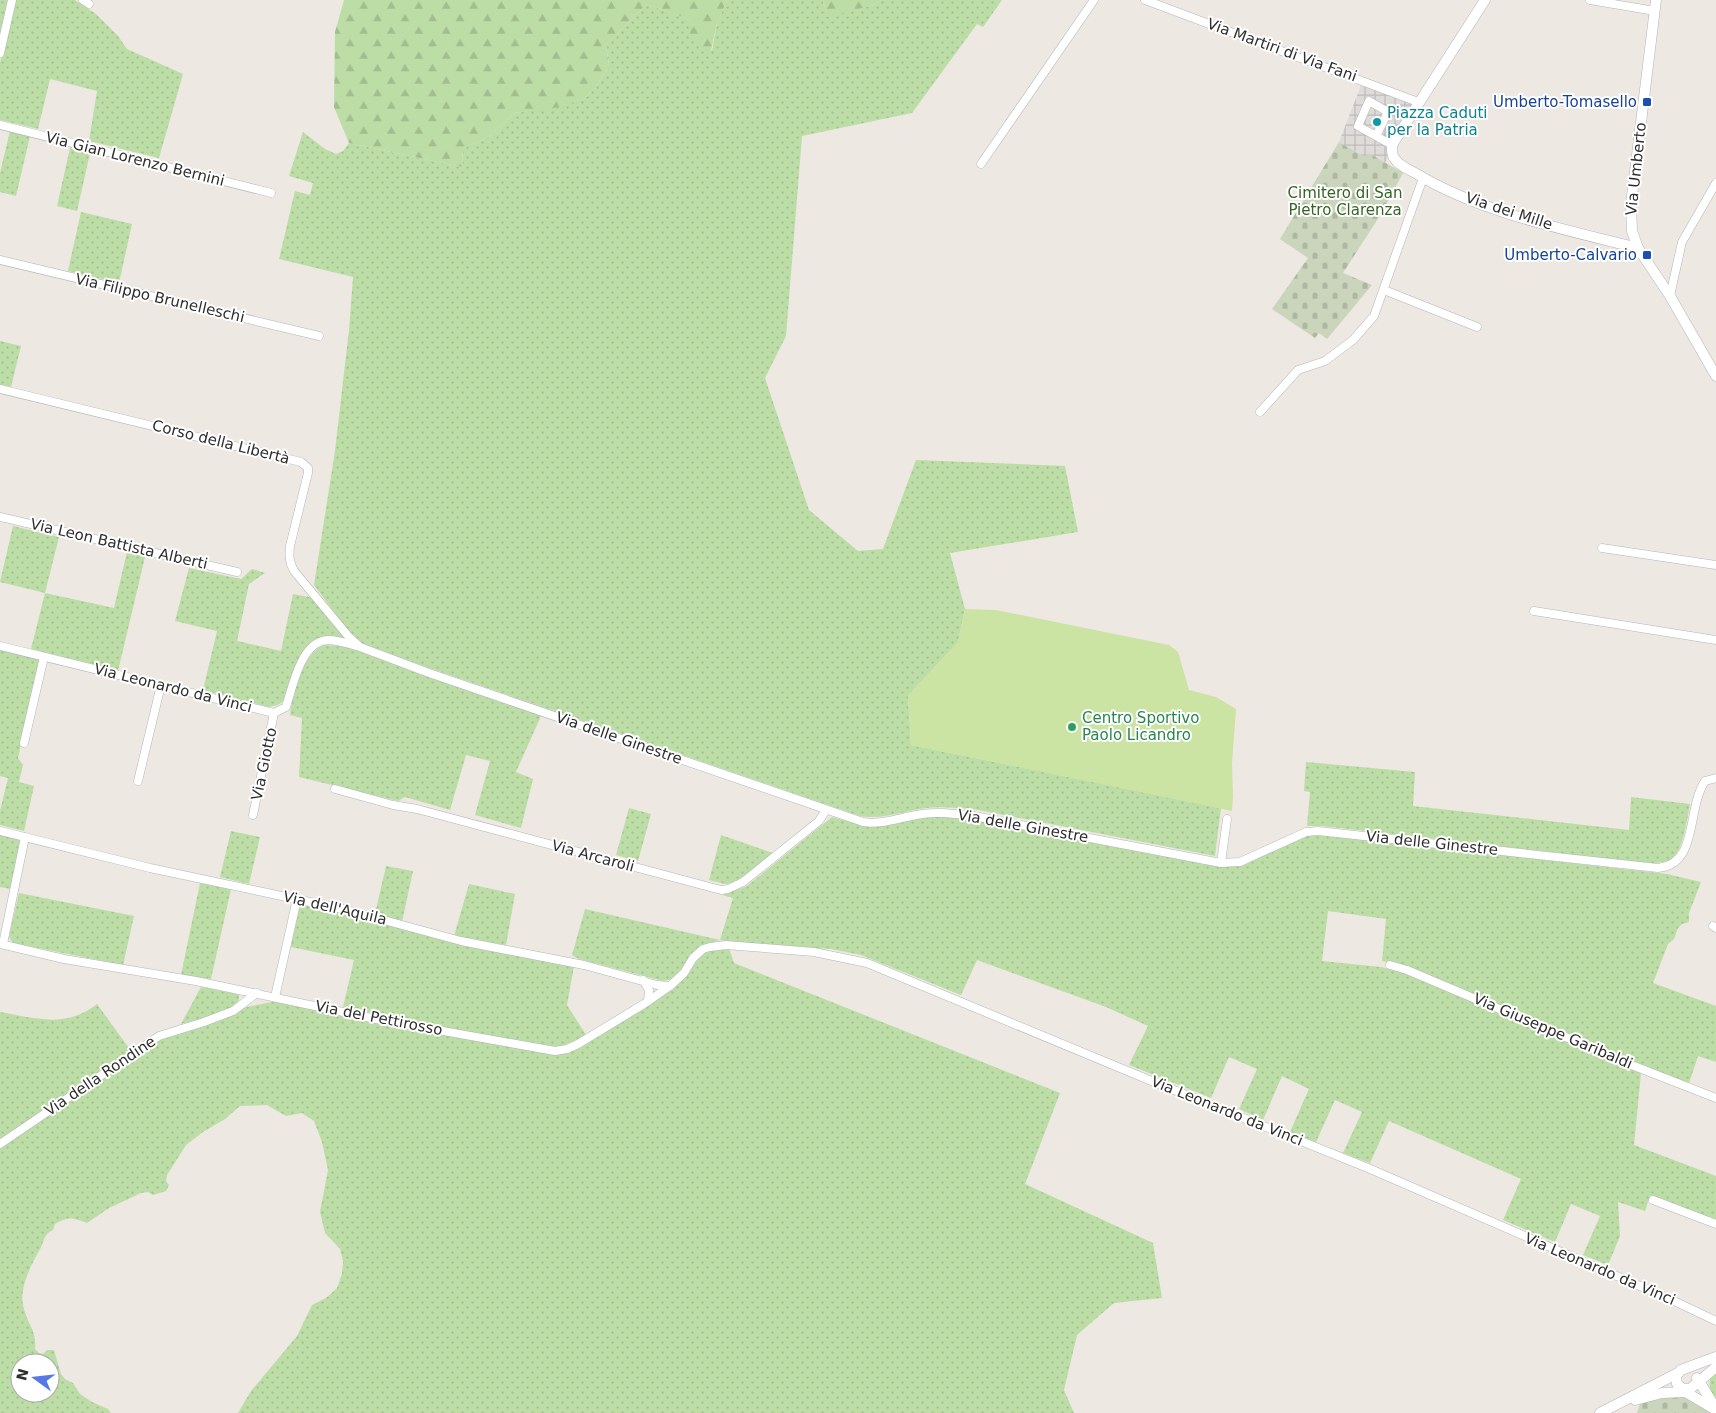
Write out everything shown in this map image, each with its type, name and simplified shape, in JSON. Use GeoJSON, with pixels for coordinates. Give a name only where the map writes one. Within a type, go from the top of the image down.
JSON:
{"type":"FeatureCollection","features":[{"type":"Feature","properties":{"kind":"main road"},"geometry":{"type":"LineString","coordinates":[[1392,149],[1418,102],[1485,0]]}},
{"type":"Feature","properties":{"kind":"main road","name":"Via Umberto"},"geometry":{"type":"LineString","coordinates":[[1656,0],[1631,204],[1632,231],[1638,248],[1670,296],[1716,376]]}},
{"type":"Feature","properties":{"kind":"main road","name":"Via dei Mille"},"geometry":{"type":"LineString","coordinates":[[1392,149],[1398,163],[1453,193],[1482,204],[1582,234],[1638,248]]}},
{"type":"Feature","properties":{"kind":"main road"},"geometry":{"type":"LineString","coordinates":[[1600,1413],[1681,1371],[1716,1357]]}},
{"type":"Feature","properties":{"kind":"main road"},"geometry":{"type":"LineString","coordinates":[[1615,1405],[1662,1393],[1692,1388],[1697,1381],[1712,1369]]}},
{"type":"Feature","properties":{"kind":"main road"},"geometry":{"type":"LineString","coordinates":[[1708,1398],[1705,1385],[1712,1369]]}},
{"type":"Feature","properties":{"kind":"main road"},"geometry":{"type":"LineString","coordinates":[[1681,1371],[1693,1371],[1697,1381],[1716,1409]]}},
{"type":"Feature","properties":{"kind":"main road"},"geometry":{"type":"LineString","coordinates":[[1681,1371],[1676,1380],[1683,1390],[1716,1409]]}},
{"type":"Feature","properties":{"kind":"street"},"geometry":{"type":"LineString","coordinates":[[0,53],[12,0]]}},
{"type":"Feature","properties":{"kind":"street"},"geometry":{"type":"LineString","coordinates":[[981,164],[1094,0]]}},
{"type":"Feature","properties":{"kind":"street","name":"Via Martiri di Via Fani"},"geometry":{"type":"LineString","coordinates":[[1146,0],[1418,102]]}},
{"type":"Feature","properties":{"kind":"street"},"geometry":{"type":"LineString","coordinates":[[1590,0],[1655,11]]}},
{"type":"Feature","properties":{"kind":"street"},"geometry":{"type":"LineString","coordinates":[[1376,136],[1388,112],[1369,101],[1358,126],[1376,136],[1392,149]]}},
{"type":"Feature","properties":{"kind":"street","name":"Via Gian Lorenzo Bernini"},"geometry":{"type":"LineString","coordinates":[[0,125],[271,193]]}},
{"type":"Feature","properties":{"kind":"street"},"geometry":{"type":"LineString","coordinates":[[1260,412],[1298,370],[1325,361],[1353,340],[1374,316],[1423,178]]}},
{"type":"Feature","properties":{"kind":"street"},"geometry":{"type":"LineString","coordinates":[[1670,296],[1682,242],[1716,182]]}},
{"type":"Feature","properties":{"kind":"street","name":"Via Filippo Brunelleschi"},"geometry":{"type":"LineString","coordinates":[[0,260],[319,336]]}},
{"type":"Feature","properties":{"kind":"street"},"geometry":{"type":"LineString","coordinates":[[1658,279],[1666,278],[1674,272]]}},
{"type":"Feature","properties":{"kind":"street"},"geometry":{"type":"LineString","coordinates":[[1384,290],[1477,327]]}},
{"type":"Feature","properties":{"kind":"street","name":"Corso della Libertà"},"geometry":{"type":"LineString","coordinates":[[0,389],[305,464],[308,468],[308,473],[289,556],[294,571],[313,593]]}},
{"type":"Feature","properties":{"kind":"street","name":"Via Leon Battista Alberti"},"geometry":{"type":"LineString","coordinates":[[0,516],[237,572]]}},
{"type":"Feature","properties":{"kind":"street"},"geometry":{"type":"LineString","coordinates":[[1602,548],[1716,566]]}},
{"type":"Feature","properties":{"kind":"street","name":"Via delle Ginestre"},"geometry":{"type":"LineString","coordinates":[[313,593],[349,637],[360,647],[429,673],[862,822],[871,823],[933,813],[974,816],[1222,863],[1240,862],[1306,832],[1318,831],[1648,867],[1667,867],[1680,859],[1684,852],[1700,789],[1705,781],[1716,778]]}},
{"type":"Feature","properties":{"kind":"street"},"geometry":{"type":"LineString","coordinates":[[1534,611],[1716,640]]}},
{"type":"Feature","properties":{"kind":"street"},"geometry":{"type":"LineString","coordinates":[[274,712],[286,707],[298,668],[308,651],[321,641],[334,641],[360,647]]}},
{"type":"Feature","properties":{"kind":"street","name":"Via Leonardo da Vinci"},"geometry":{"type":"LineString","coordinates":[[0,646],[274,712]]}},
{"type":"Feature","properties":{"kind":"street"},"geometry":{"type":"LineString","coordinates":[[24,743],[44,657]]}},
{"type":"Feature","properties":{"kind":"street"},"geometry":{"type":"LineString","coordinates":[[138,781],[161,685]]}},
{"type":"Feature","properties":{"kind":"street","name":"Via Giotto"},"geometry":{"type":"LineString","coordinates":[[253,814],[274,712]]}},
{"type":"Feature","properties":{"kind":"street","name":"Via Arcaroli"},"geometry":{"type":"LineString","coordinates":[[335,789],[721,890],[743,882],[819,821],[826,810]]}},
{"type":"Feature","properties":{"kind":"street"},"geometry":{"type":"LineString","coordinates":[[1222,863],[1227,818]]}},
{"type":"Feature","properties":{"kind":"street","name":"Via dell'Aquila"},"geometry":{"type":"LineString","coordinates":[[0,831],[150,868],[343,909],[461,941],[584,965],[657,985],[670,986]]}},
{"type":"Feature","properties":{"kind":"street"},"geometry":{"type":"LineString","coordinates":[[1,944],[25,837]]}},
{"type":"Feature","properties":{"kind":"street"},"geometry":{"type":"LineString","coordinates":[[275,997],[297,899]]}},
{"type":"Feature","properties":{"kind":"street","name":"Via del Pettirosso"},"geometry":{"type":"LineString","coordinates":[[1,944],[64,959],[196,981],[376,1019],[555,1051],[567,1049],[578,1044],[670,986],[684,973],[693,958],[703,949],[726,945]]}},
{"type":"Feature","properties":{"kind":"street","name":"Via Leonardo da Vinci"},"geometry":{"type":"LineString","coordinates":[[726,945],[814,952],[867,962],[1145,1078],[1368,1168],[1672,1300],[1716,1321]]}},
{"type":"Feature","properties":{"kind":"street","name":"Via Giuseppe Garibaldi"},"geometry":{"type":"LineString","coordinates":[[1390,965],[1407,970],[1625,1062],[1716,1098]]}},
{"type":"Feature","properties":{"kind":"street"},"geometry":{"type":"LineString","coordinates":[[643,980],[649,990],[648,1001]]}},
{"type":"Feature","properties":{"kind":"street","name":"Via della Rondine"},"geometry":{"type":"LineString","coordinates":[[0,1144],[159,1036],[233,1011],[257,993]]}},
{"type":"Feature","properties":{"kind":"street"},"geometry":{"type":"LineString","coordinates":[[1653,1200],[1716,1224]]}},
{"type":"Feature","properties":{"kind":"street"},"geometry":{"type":"LineString","coordinates":[[1700,1362],[1716,1350]]}},
{"type":"Feature","properties":{"kind":"green space"},"geometry":{"type":"Polygon","coordinates":[[[0,0],[10,0],[0,45],[0,0]]]}},
{"type":"Feature","properties":{"kind":"green space"},"geometry":{"type":"Polygon","coordinates":[[[15,0],[75,0],[96,14],[118,36],[127,49],[183,74],[159,158],[89,141],[97,91],[50,79],[38,129],[0,120],[0,63],[15,0]]]}},
{"type":"Feature","properties":{"kind":"green space"},"geometry":{"type":"Polygon","coordinates":[[[344,0],[727,0],[717,23],[711,51],[689,39],[691,20],[647,4],[606,45],[609,66],[595,88],[584,99],[551,109],[514,113],[489,137],[463,148],[462,167],[349,143],[334,107],[335,32],[344,0]]]}},
{"type":"Feature","properties":{"kind":"green space"},"geometry":{"type":"Polygon","coordinates":[[[727,0],[823,0],[827,16],[874,5],[881,0],[1002,0],[983,27],[977,24],[912,113],[802,136],[786,336],[765,378],[809,510],[858,551],[883,549],[916,460],[1065,466],[1078,532],[950,553],[965,609],[958,642],[908,696],[911,745],[1221,808],[1215,856],[973,809],[932,807],[885,816],[860,816],[365,646],[351,635],[314,585],[335,451],[353,277],[279,259],[295,191],[310,195],[313,183],[289,176],[303,132],[325,149],[336,154],[343,151],[349,143],[462,167],[463,148],[489,137],[514,113],[551,108],[584,99],[595,88],[609,66],[606,45],[647,4],[691,20],[712,51],[717,23],[727,0]]]}},
{"type":"Feature","properties":{"kind":"green space"},"geometry":{"type":"Polygon","coordinates":[[[823,0],[881,0],[874,5],[827,17],[823,0]]]}},
{"type":"Feature","properties":{"kind":"green space"},"geometry":{"type":"Polygon","coordinates":[[[10,131],[30,136],[16,196],[0,192],[0,173],[10,131]]]}},
{"type":"Feature","properties":{"kind":"green space","name":"Cimitero di San Pietro Clarenza"},"geometry":{"type":"Polygon","coordinates":[[[1339,142],[1365,157],[1369,153],[1403,173],[1381,214],[1343,273],[1372,285],[1327,339],[1319,333],[1315,338],[1272,309],[1308,258],[1280,239],[1339,142]]]}},
{"type":"Feature","properties":{"kind":"green space"},"geometry":{"type":"Polygon","coordinates":[[[70,148],[90,153],[77,211],[57,206],[70,148]]]}},
{"type":"Feature","properties":{"kind":"green space"},"geometry":{"type":"Polygon","coordinates":[[[81,212],[132,224],[119,283],[68,271],[81,212]]]}},
{"type":"Feature","properties":{"kind":"green space"},"geometry":{"type":"Polygon","coordinates":[[[0,341],[21,346],[11,387],[0,385],[0,341]]]}},
{"type":"Feature","properties":{"kind":"green space"},"geometry":{"type":"Polygon","coordinates":[[[13,526],[59,537],[45,593],[0,582],[13,526]]]}},
{"type":"Feature","properties":{"kind":"green space"},"geometry":{"type":"Polygon","coordinates":[[[127,552],[145,557],[118,671],[31,649],[45,593],[114,608],[127,552]]]}},
{"type":"Feature","properties":{"kind":"green space"},"geometry":{"type":"Polygon","coordinates":[[[189,568],[241,579],[252,569],[265,573],[249,584],[237,641],[281,651],[293,594],[314,598],[344,638],[321,638],[306,648],[292,673],[282,702],[277,705],[268,707],[203,690],[217,631],[175,621],[189,568]]]}},
{"type":"Feature","properties":{"kind":"green space","name":"Centro Sportivo Paolo Licandro"},"geometry":{"type":"Polygon","coordinates":[[[965,609],[996,610],[1169,645],[1178,652],[1189,690],[1216,697],[1236,709],[1232,763],[1232,811],[911,745],[908,696],[958,642],[965,609]]]}},
{"type":"Feature","properties":{"kind":"green space"},"geometry":{"type":"Polygon","coordinates":[[[323,645],[344,646],[541,716],[516,772],[533,779],[521,828],[475,815],[490,761],[466,755],[450,810],[405,797],[398,801],[299,777],[302,718],[290,715],[299,676],[309,658],[323,645]]]}},
{"type":"Feature","properties":{"kind":"green space"},"geometry":{"type":"Polygon","coordinates":[[[0,649],[40,658],[18,758],[23,765],[19,782],[34,786],[24,831],[0,825],[0,811],[8,778],[0,776],[0,649]]]}},
{"type":"Feature","properties":{"kind":"green space"},"geometry":{"type":"Polygon","coordinates":[[[1306,762],[1415,772],[1413,806],[1629,830],[1631,797],[1690,804],[1681,845],[1673,858],[1658,863],[1322,826],[1307,826],[1310,792],[1304,791],[1306,762]]]}},
{"type":"Feature","properties":{"kind":"green space"},"geometry":{"type":"Polygon","coordinates":[[[629,808],[651,814],[638,861],[616,855],[629,808]]]}},
{"type":"Feature","properties":{"kind":"green space"},"geometry":{"type":"Polygon","coordinates":[[[933,816],[974,820],[1224,867],[1248,863],[1293,841],[1317,834],[1667,874],[1701,882],[1689,913],[1689,922],[1682,924],[1678,928],[1674,939],[1668,944],[1653,983],[1716,1006],[1716,1062],[1698,1056],[1689,1083],[1643,1067],[1409,967],[1382,961],[1386,919],[1328,911],[1322,961],[1381,967],[1405,973],[1641,1073],[1634,1145],[1716,1176],[1716,1220],[1650,1196],[1645,1211],[1618,1202],[1620,1236],[1608,1265],[1583,1255],[1600,1216],[1571,1204],[1555,1242],[1503,1220],[1521,1179],[1389,1121],[1370,1163],[1343,1153],[1362,1112],[1335,1100],[1316,1142],[1290,1132],[1309,1089],[1282,1076],[1263,1120],[1239,1109],[1257,1069],[1229,1057],[1211,1098],[1129,1065],[1148,1026],[1106,1007],[977,960],[961,995],[861,955],[831,949],[738,943],[720,940],[733,898],[722,895],[747,886],[832,817],[868,827],[933,816]]]}},
{"type":"Feature","properties":{"kind":"green space"},"geometry":{"type":"Polygon","coordinates":[[[231,831],[260,837],[249,884],[220,877],[231,831]]]}},
{"type":"Feature","properties":{"kind":"green space"},"geometry":{"type":"Polygon","coordinates":[[[0,834],[19,839],[20,844],[11,889],[0,887],[0,834]]]}},
{"type":"Feature","properties":{"kind":"green space"},"geometry":{"type":"Polygon","coordinates":[[[721,835],[773,853],[750,871],[730,883],[725,884],[709,880],[721,835]]]}},
{"type":"Feature","properties":{"kind":"green space"},"geometry":{"type":"Polygon","coordinates":[[[386,866],[413,871],[402,922],[375,914],[386,866]]]}},
{"type":"Feature","properties":{"kind":"green space"},"geometry":{"type":"Polygon","coordinates":[[[200,883],[231,889],[211,979],[181,975],[200,883]]]}},
{"type":"Feature","properties":{"kind":"green space"},"geometry":{"type":"Polygon","coordinates":[[[469,884],[515,894],[506,945],[454,936],[469,884]]]}},
{"type":"Feature","properties":{"kind":"green space"},"geometry":{"type":"Polygon","coordinates":[[[19,893],[134,916],[123,965],[13,943],[9,937],[19,893]]]}},
{"type":"Feature","properties":{"kind":"green space"},"geometry":{"type":"Polygon","coordinates":[[[300,904],[343,912],[574,966],[567,1005],[586,1035],[570,1044],[554,1048],[431,1026],[343,1007],[354,960],[291,947],[300,904]]]}},
{"type":"Feature","properties":{"kind":"green space"},"geometry":{"type":"Polygon","coordinates":[[[585,909],[720,940],[699,947],[673,979],[663,981],[579,959],[572,955],[585,909]]]}},
{"type":"Feature","properties":{"kind":"green space"},"geometry":{"type":"Polygon","coordinates":[[[729,948],[734,963],[1060,1093],[1025,1184],[1153,1243],[1162,1298],[1114,1303],[1077,1335],[1064,1390],[1074,1413],[238,1413],[251,1391],[297,1336],[312,1305],[326,1298],[337,1288],[342,1274],[343,1261],[340,1249],[325,1233],[320,1212],[328,1170],[322,1142],[314,1121],[302,1113],[286,1116],[267,1105],[240,1106],[225,1119],[186,1145],[167,1175],[166,1181],[169,1185],[166,1191],[153,1195],[148,1192],[141,1193],[109,1208],[87,1223],[74,1219],[64,1220],[55,1224],[53,1230],[45,1236],[29,1271],[23,1294],[24,1309],[35,1337],[35,1349],[39,1353],[10,1353],[10,1403],[60,1403],[60,1371],[65,1379],[73,1383],[80,1394],[108,1409],[111,1413],[0,1413],[0,1146],[160,1039],[247,1007],[277,1001],[557,1053],[668,991],[682,980],[701,956],[711,951],[729,948]]]}},
{"type":"Feature","properties":{"kind":"green space"},"geometry":{"type":"Polygon","coordinates":[[[201,987],[237,994],[239,995],[238,1002],[231,1009],[181,1024],[201,987]]]}},
{"type":"Feature","properties":{"kind":"green space"},"geometry":{"type":"Polygon","coordinates":[[[97,1004],[131,1051],[0,1139],[0,1012],[50,1020],[73,1017],[97,1004]]]}},
{"type":"Feature","properties":{"kind":"green space"},"geometry":{"type":"Polygon","coordinates":[[[47,1350],[54,1350],[55,1353],[44,1353],[47,1350]]]}},
{"type":"Feature","properties":{"kind":"green space"},"geometry":{"type":"Polygon","coordinates":[[[1716,1370],[1716,1402],[1710,1390],[1710,1382],[1716,1370]]]}},
{"type":"Feature","properties":{"kind":"green space"},"geometry":{"type":"Polygon","coordinates":[[[1681,1395],[1713,1413],[1637,1413],[1640,1404],[1681,1395]]]}},
{"type":"Feature","properties":{"kind":"shaded area","name":"Piazza Caduti per la Patria"},"geometry":{"type":"Polygon","coordinates":[[[1363,80],[1418,102],[1385,163],[1369,153],[1365,157],[1339,142],[1363,80]]]}},
{"type":"Feature","properties":{"kind":"place","name":"Umberto-Tomasello"},"geometry":{"type":"Point","coordinates":[1647,102]}},
{"type":"Feature","properties":{"kind":"place","name":"Piazza Caduti per la Patria"},"geometry":{"type":"Point","coordinates":[1377,122]}},
{"type":"Feature","properties":{"kind":"place","name":"Umberto-Calvario"},"geometry":{"type":"Point","coordinates":[1647,255]}},
{"type":"Feature","properties":{"kind":"place","name":"Centro Sportivo Paolo Licandro"},"geometry":{"type":"Point","coordinates":[1072,727]}}]}
